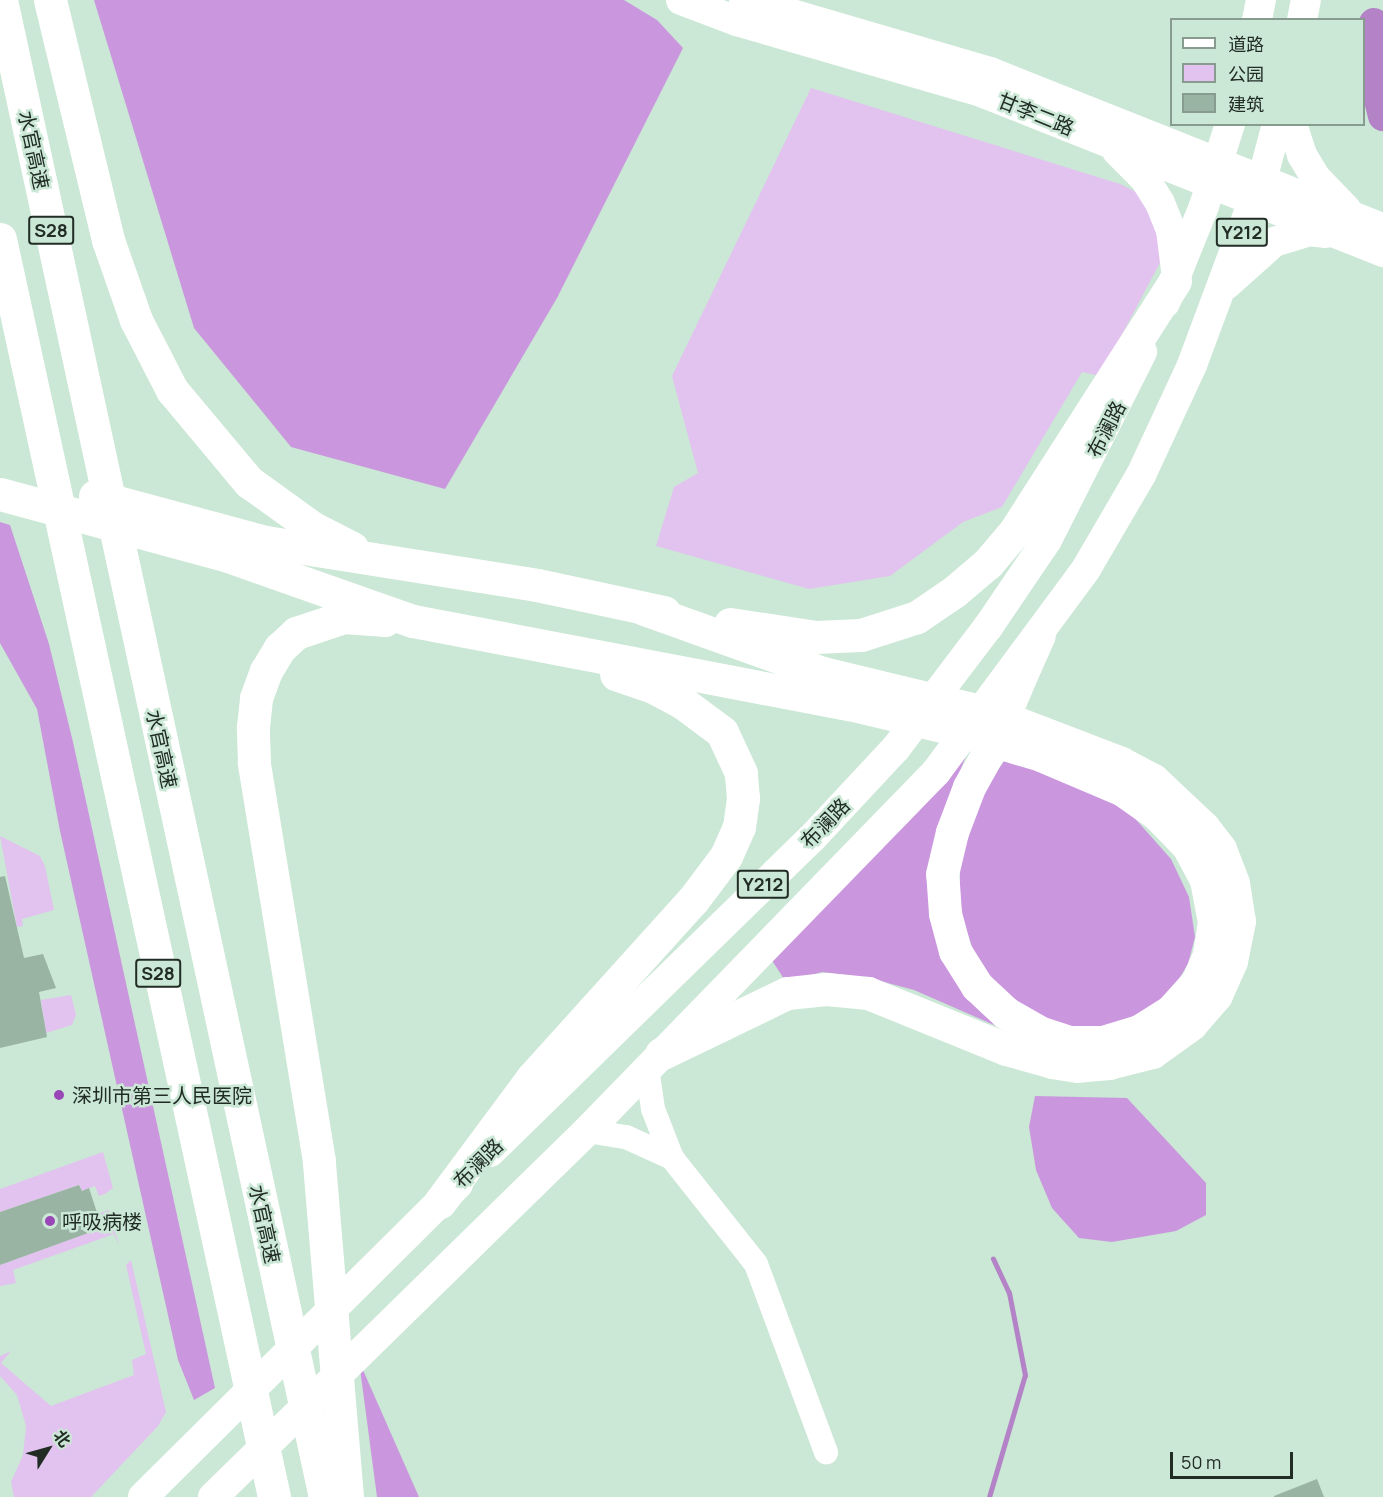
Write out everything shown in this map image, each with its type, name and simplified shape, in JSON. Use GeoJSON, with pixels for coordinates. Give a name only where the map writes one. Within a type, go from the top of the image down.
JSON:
{"type":"FeatureCollection","features":[{"type":"Feature","properties":{"kind":"highway","name":"水官高速"},"geometry":{"type":"LineString","coordinates":[[2,0],[278,1286],[330,1454],[325,1497]]}},
{"type":"Feature","properties":{"kind":"highway"},"geometry":{"type":"LineString","coordinates":[[50,0],[108,240],[136,320],[172,390],[224,455],[280,506],[344,545],[411,567]]}},
{"type":"Feature","properties":{"kind":"highway","name":"S28"},"geometry":{"type":"LineString","coordinates":[[0,239],[274,1497]]}},
{"type":"Feature","properties":{"kind":"highway"},"geometry":{"type":"LineString","coordinates":[[0,471],[266,542],[411,567],[537,585],[644,609],[816,637],[861,635],[917,617],[988,564],[1015,531],[1175,281]]}},
{"type":"Feature","properties":{"kind":"highway"},"geometry":{"type":"LineString","coordinates":[[0,322],[33,393]]}},
{"type":"Feature","properties":{"kind":"highway"},"geometry":{"type":"LineString","coordinates":[[0,494],[228,556],[413,621],[526,644],[703,674],[853,693]]}},
{"type":"Feature","properties":{"kind":"highway"},"geometry":{"type":"LineString","coordinates":[[644,609],[853,693],[1047,745],[1153,780],[1203,827],[1220,849],[1233,883],[1239,921],[1231,962],[1216,994],[1191,1024],[1152,1052],[1109,1063],[1077,1066],[1006,1049],[868,993],[826,989],[788,993],[752,1007],[654,1060]]}},
{"type":"Feature","properties":{"kind":"highway"},"geometry":{"type":"LineString","coordinates":[[347,1497],[330,1454],[328,1249],[318,1161],[254,762],[256,698],[280,648],[296,633],[344,617],[413,621]]}},
{"type":"Feature","properties":{"kind":"highway"},"geometry":{"type":"LineString","coordinates":[[1039,634],[952,832],[942,874],[945,913],[955,951],[977,986],[1006,1013],[1041,1033],[1069,1042],[1103,1042],[1139,1031],[1171,1011],[1197,982],[1209,955],[1214,922],[1206,880],[1188,846],[1157,814],[1123,790],[1047,745]]}},
{"type":"Feature","properties":{"kind":"highway"},"geometry":{"type":"LineString","coordinates":[[440,1202],[532,1078],[709,879],[739,827],[743,798],[733,753],[722,732],[707,718],[653,687],[526,644]]}},
{"type":"Feature","properties":{"kind":"main road","name":"甘李二路"},"geometry":{"type":"LineString","coordinates":[[681,0],[737,21],[922,72],[1113,133],[1346,225],[1383,252]]}},
{"type":"Feature","properties":{"kind":"main road","name":"甘李二路"},"geometry":{"type":"LineString","coordinates":[[744,0],[990,72],[1113,133]]}},
{"type":"Feature","properties":{"kind":"main road"},"geometry":{"type":"LineString","coordinates":[[1257,18],[1261,0]]}},
{"type":"Feature","properties":{"kind":"main road"},"geometry":{"type":"LineString","coordinates":[[1302,18],[1306,0]]}},
{"type":"Feature","properties":{"kind":"main road"},"geometry":{"type":"LineString","coordinates":[[1170,120],[1113,133],[1160,203],[1176,255],[1175,281]]}},
{"type":"Feature","properties":{"kind":"main road","name":"布澜路"},"geometry":{"type":"LineString","coordinates":[[143,1497],[812,838],[896,748],[988,627],[1047,540],[1111,421],[1175,281],[1215,173],[1229,126]]}},
{"type":"Feature","properties":{"kind":"main road","name":"Y212"},"geometry":{"type":"LineString","coordinates":[[213,1497],[586,1131],[936,772],[1086,568],[1141,475],[1192,365],[1257,190],[1276,126]]}},
{"type":"Feature","properties":{"kind":"main road"},"geometry":{"type":"LineString","coordinates":[[1218,296],[1235,273],[1274,242],[1309,231],[1346,225],[1302,155],[1293,126]]}},
{"type":"Feature","properties":{"kind":"main road","name":"甘李二路"},"geometry":{"type":"LineString","coordinates":[[1346,225],[1383,228]]}},
{"type":"Feature","properties":{"kind":"street"},"geometry":{"type":"LineString","coordinates":[[654,1060],[653,1109],[672,1158],[756,1264],[826,1452]]}},
{"type":"Feature","properties":{"kind":"street"},"geometry":{"type":"LineString","coordinates":[[586,1131],[626,1137],[672,1158]]}},
{"type":"Feature","properties":{"kind":"green space"},"geometry":{"type":"Polygon","coordinates":[[[811,88],[1120,184],[1146,197],[1163,257],[1100,376],[1082,372],[1002,507],[963,522],[890,576],[809,589],[656,546],[674,487],[698,473],[672,376],[811,88]]]}},
{"type":"Feature","properties":{"kind":"green space"},"geometry":{"type":"Polygon","coordinates":[[[0,836],[40,856],[45,866],[54,910],[22,919],[23,926],[17,927],[0,836]]]}},
{"type":"Feature","properties":{"kind":"green space"},"geometry":{"type":"Polygon","coordinates":[[[71,995],[76,1015],[72,1025],[46,1033],[41,1000],[71,995]]]}},
{"type":"Feature","properties":{"kind":"green space"},"geometry":{"type":"Polygon","coordinates":[[[103,1152],[113,1188],[105,1194],[99,1196],[95,1186],[82,1191],[79,1185],[0,1212],[0,1189],[103,1152]]]}},
{"type":"Feature","properties":{"kind":"green space"},"geometry":{"type":"Polygon","coordinates":[[[109,1210],[119,1246],[114,1234],[13,1270],[16,1283],[0,1286],[0,1265],[101,1228],[97,1214],[109,1210]]]}},
{"type":"Feature","properties":{"kind":"green space"},"geometry":{"type":"Polygon","coordinates":[[[131,1260],[166,1412],[158,1426],[91,1497],[14,1497],[11,1482],[23,1455],[26,1426],[17,1395],[0,1376],[0,1356],[11,1351],[1,1363],[51,1406],[134,1375],[132,1360],[146,1354],[126,1265],[131,1260]]]}},
{"type":"Feature","properties":{"kind":"shaded area"},"geometry":{"type":"Polygon","coordinates":[[[94,0],[624,0],[657,20],[683,48],[557,298],[445,489],[291,447],[194,328],[94,0]]]}},
{"type":"Feature","properties":{"kind":"shaded area"},"geometry":{"type":"Polygon","coordinates":[[[0,522],[10,525],[49,644],[73,742],[215,1388],[194,1400],[178,1360],[60,831],[37,709],[0,643],[0,522]]]}},
{"type":"Feature","properties":{"kind":"shaded area"},"geometry":{"type":"Polygon","coordinates":[[[966,756],[945,809],[953,964],[1049,1049],[914,990],[869,978],[822,972],[786,982],[771,959],[966,756]]]}},
{"type":"Feature","properties":{"kind":"shaded area"},"geometry":{"type":"Polygon","coordinates":[[[1005,760],[1041,767],[1123,805],[1171,859],[1189,897],[1195,937],[1188,964],[1171,992],[1143,1017],[1103,1027],[1064,1027],[1033,1013],[996,985],[973,950],[960,910],[960,851],[971,806],[1005,760]]]}},
{"type":"Feature","properties":{"kind":"shaded area"},"geometry":{"type":"Polygon","coordinates":[[[1035,1096],[1127,1098],[1206,1183],[1206,1215],[1176,1231],[1112,1242],[1079,1238],[1052,1208],[1036,1170],[1029,1127],[1035,1096]]]}},
{"type":"Feature","properties":{"kind":"shaded area"},"geometry":{"type":"Polygon","coordinates":[[[359,1361],[419,1497],[377,1497],[359,1361]]]}},
{"type":"Feature","properties":{"kind":"building"},"geometry":{"type":"Polygon","coordinates":[[[5,876],[24,958],[43,954],[56,988],[39,992],[47,1037],[0,1048],[0,877],[5,876]]]}},
{"type":"Feature","properties":{"kind":"building","name":"呼吸病楼"},"geometry":{"type":"Polygon","coordinates":[[[79,1185],[82,1191],[89,1188],[102,1228],[0,1265],[0,1212],[79,1185]]]}},
{"type":"Feature","properties":{"kind":"building"},"geometry":{"type":"Polygon","coordinates":[[[1317,1479],[1324,1497],[1274,1497],[1274,1496],[1317,1479]]]}},
{"type":"Feature","properties":{"kind":"waterway"},"geometry":{"type":"LineString","coordinates":[[1374,23],[1376,88],[1383,116]]}},
{"type":"Feature","properties":{"kind":"waterway"},"geometry":{"type":"LineString","coordinates":[[989,1497],[1025,1375],[1009,1293],[993,1259]]}},
{"type":"Feature","properties":{"kind":"place","name":"深圳市第三人民医院"},"geometry":{"type":"Point","coordinates":[59,1095]}},
{"type":"Feature","properties":{"kind":"place","name":"呼吸病楼"},"geometry":{"type":"Point","coordinates":[50,1221]}}]}
